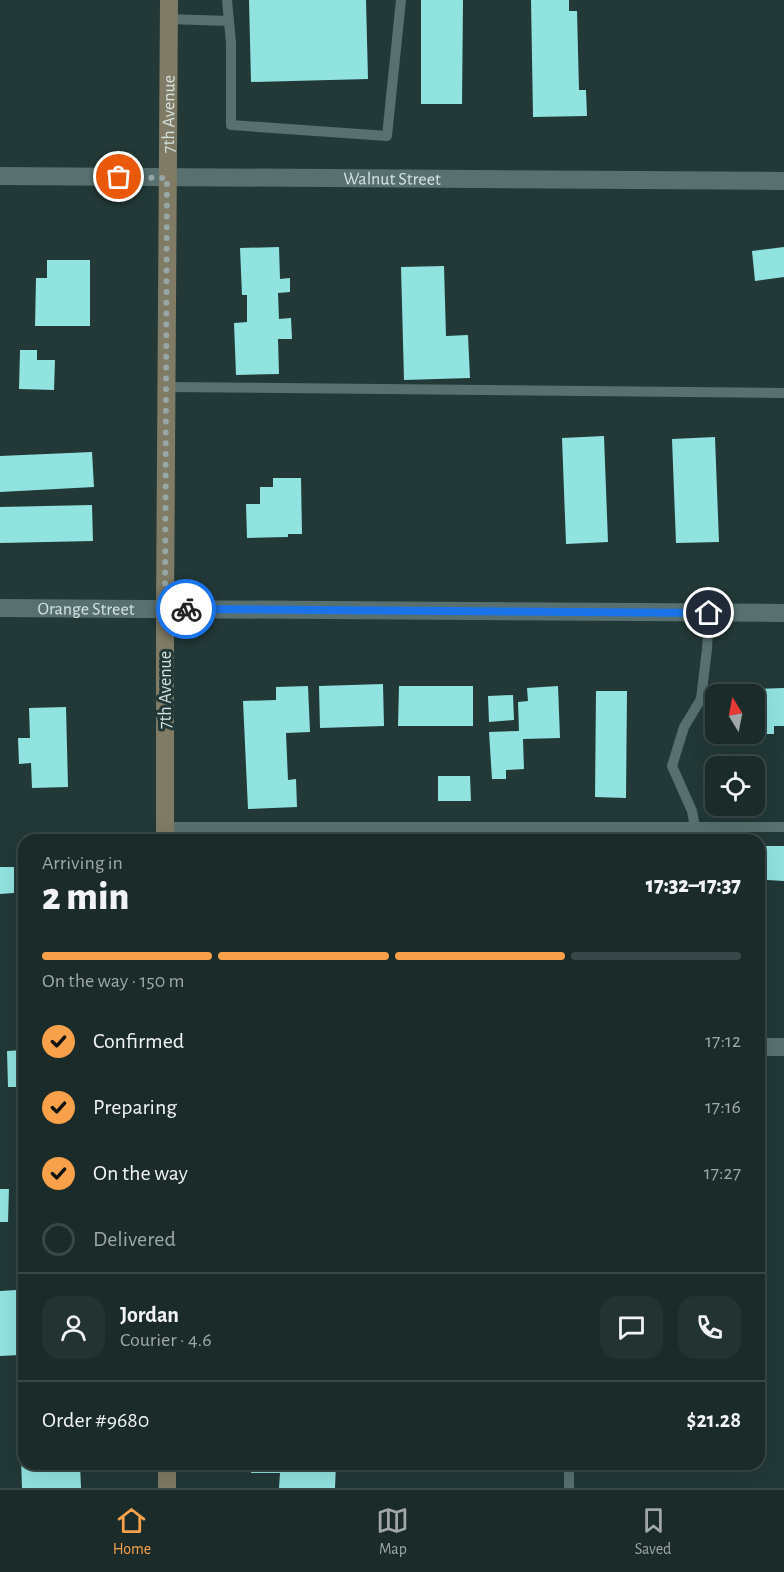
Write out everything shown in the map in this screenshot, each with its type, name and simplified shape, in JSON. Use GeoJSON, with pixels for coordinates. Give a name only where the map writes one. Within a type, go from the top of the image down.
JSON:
{"type":"FeatureCollection","features":[{"type":"Feature","properties":{"kind":"street","name":"7th Avenue"},"geometry":{"type":"LineString","coordinates":[[165,834],[169,0]]}},
{"type":"Feature","properties":{"kind":"street","name":"Walnut Street"},"geometry":{"type":"LineString","coordinates":[[0,176],[784,181]]}},
{"type":"Feature","properties":{"kind":"street","name":"Orange Street"},"geometry":{"type":"LineString","coordinates":[[0,608],[784,613]]}},
{"type":"Feature","properties":{"kind":"street"},"geometry":{"type":"LineString","coordinates":[[765,1047],[784,1047]]}},
{"type":"Feature","properties":{"kind":"street"},"geometry":{"type":"LineString","coordinates":[[167,1470],[167,1488]]}},
{"type":"Feature","properties":{"kind":"lane"},"geometry":{"type":"LineString","coordinates":[[227,0],[231,43],[231,125],[387,136],[401,0]]}},
{"type":"Feature","properties":{"kind":"lane"},"geometry":{"type":"LineString","coordinates":[[168,19],[228,21]]}},
{"type":"Feature","properties":{"kind":"lane"},"geometry":{"type":"LineString","coordinates":[[166,387],[784,393]]}},
{"type":"Feature","properties":{"kind":"lane"},"geometry":{"type":"LineString","coordinates":[[693,834],[695,827],[692,812],[672,766],[684,727],[701,699],[709,613]]}},
{"type":"Feature","properties":{"kind":"lane"},"geometry":{"type":"LineString","coordinates":[[165,834],[784,827]]}},
{"type":"Feature","properties":{"kind":"lane"},"geometry":{"type":"LineString","coordinates":[[569,1470],[569,1488]]}},
{"type":"Feature","properties":{"kind":"building"},"geometry":{"type":"Polygon","coordinates":[[[249,0],[366,0],[368,79],[251,82],[249,0]]]}},
{"type":"Feature","properties":{"kind":"building"},"geometry":{"type":"Polygon","coordinates":[[[421,0],[463,0],[462,104],[421,104],[421,0]]]}},
{"type":"Feature","properties":{"kind":"building"},"geometry":{"type":"Polygon","coordinates":[[[531,0],[569,0],[569,11],[577,11],[579,90],[586,90],[587,116],[533,117],[531,0]]]}},
{"type":"Feature","properties":{"kind":"building"},"geometry":{"type":"Polygon","coordinates":[[[279,247],[280,279],[290,278],[290,292],[278,293],[279,319],[291,318],[292,339],[278,339],[279,374],[236,375],[234,323],[247,322],[247,295],[242,295],[240,248],[279,247]]]}},
{"type":"Feature","properties":{"kind":"building"},"geometry":{"type":"Polygon","coordinates":[[[784,247],[784,277],[755,281],[752,251],[784,247]]]}},
{"type":"Feature","properties":{"kind":"building"},"geometry":{"type":"Polygon","coordinates":[[[47,260],[90,260],[90,326],[35,326],[36,278],[47,278],[47,260]]]}},
{"type":"Feature","properties":{"kind":"building"},"geometry":{"type":"Polygon","coordinates":[[[444,266],[446,336],[468,335],[470,378],[404,380],[401,267],[444,266]]]}},
{"type":"Feature","properties":{"kind":"building"},"geometry":{"type":"Polygon","coordinates":[[[20,350],[37,350],[37,360],[55,360],[54,390],[19,389],[20,350]]]}},
{"type":"Feature","properties":{"kind":"building"},"geometry":{"type":"Polygon","coordinates":[[[604,436],[608,542],[566,544],[562,438],[604,436]]]}},
{"type":"Feature","properties":{"kind":"building"},"geometry":{"type":"Polygon","coordinates":[[[715,437],[719,542],[676,543],[672,439],[715,437]]]}},
{"type":"Feature","properties":{"kind":"building"},"geometry":{"type":"Polygon","coordinates":[[[92,452],[94,487],[0,492],[0,456],[92,452]]]}},
{"type":"Feature","properties":{"kind":"building"},"geometry":{"type":"Polygon","coordinates":[[[273,478],[301,478],[302,534],[288,534],[288,537],[247,538],[246,504],[260,504],[260,487],[273,487],[273,478]]]}},
{"type":"Feature","properties":{"kind":"building"},"geometry":{"type":"Polygon","coordinates":[[[92,505],[93,541],[0,543],[0,507],[92,505]]]}},
{"type":"Feature","properties":{"kind":"building"},"geometry":{"type":"Polygon","coordinates":[[[383,684],[384,726],[320,728],[319,686],[383,684]]]}},
{"type":"Feature","properties":{"kind":"building"},"geometry":{"type":"Polygon","coordinates":[[[308,686],[310,732],[286,733],[288,780],[296,779],[297,807],[248,809],[243,701],[276,700],[276,687],[308,686]]]}},
{"type":"Feature","properties":{"kind":"building"},"geometry":{"type":"Polygon","coordinates":[[[399,686],[473,686],[473,726],[398,726],[399,686]]]}},
{"type":"Feature","properties":{"kind":"building"},"geometry":{"type":"Polygon","coordinates":[[[558,686],[560,738],[523,739],[524,769],[506,770],[506,779],[492,779],[489,732],[519,731],[518,702],[528,701],[527,688],[558,686]]]}},
{"type":"Feature","properties":{"kind":"building"},"geometry":{"type":"Polygon","coordinates":[[[784,688],[784,726],[774,726],[774,734],[765,734],[765,689],[784,688]]]}},
{"type":"Feature","properties":{"kind":"building"},"geometry":{"type":"Polygon","coordinates":[[[596,691],[627,691],[626,798],[595,797],[596,691]]]}},
{"type":"Feature","properties":{"kind":"building"},"geometry":{"type":"Polygon","coordinates":[[[513,695],[514,720],[489,722],[488,696],[513,695]]]}},
{"type":"Feature","properties":{"kind":"building"},"geometry":{"type":"Polygon","coordinates":[[[66,707],[68,787],[32,788],[31,763],[19,764],[18,738],[30,738],[29,708],[66,707]]]}},
{"type":"Feature","properties":{"kind":"building"},"geometry":{"type":"Polygon","coordinates":[[[438,776],[470,776],[471,801],[438,801],[438,776]]]}},
{"type":"Feature","properties":{"kind":"building"},"geometry":{"type":"Polygon","coordinates":[[[765,846],[784,846],[784,881],[767,880],[767,976],[765,976],[765,846]]]}},
{"type":"Feature","properties":{"kind":"building"},"geometry":{"type":"Polygon","coordinates":[[[0,867],[14,867],[14,893],[0,894],[0,867]]]}},
{"type":"Feature","properties":{"kind":"building"},"geometry":{"type":"Polygon","coordinates":[[[18,1050],[18,1087],[8,1087],[7,1051],[18,1050]]]}},
{"type":"Feature","properties":{"kind":"building"},"geometry":{"type":"Polygon","coordinates":[[[0,1189],[9,1189],[8,1222],[0,1222],[0,1189]]]}},
{"type":"Feature","properties":{"kind":"building"},"geometry":{"type":"Polygon","coordinates":[[[16,1290],[18,1355],[0,1356],[0,1291],[16,1290]]]}},
{"type":"Feature","properties":{"kind":"building"},"geometry":{"type":"Polygon","coordinates":[[[21,1470],[80,1470],[81,1488],[22,1488],[21,1470]]]}},
{"type":"Feature","properties":{"kind":"building"},"geometry":{"type":"Polygon","coordinates":[[[251,1470],[336,1470],[335,1488],[279,1488],[280,1473],[251,1473],[251,1470]]]}},
{"type":"Feature","properties":{"kind":"way so far"},"geometry":{"type":"LineString","coordinates":[[119,177],[167,178],[165,609],[186,609]]}},
{"type":"Feature","properties":{"kind":"route"},"geometry":{"type":"LineString","coordinates":[[186,609],[709,613]]}}]}
